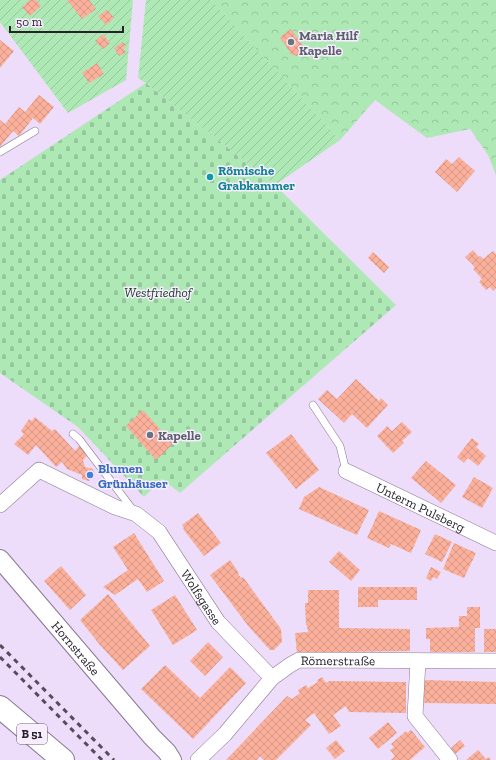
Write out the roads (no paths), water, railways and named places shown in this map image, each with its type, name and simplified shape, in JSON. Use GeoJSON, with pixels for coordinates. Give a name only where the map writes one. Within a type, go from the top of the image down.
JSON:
{"type":"FeatureCollection","features":[{"type":"Feature","properties":{"kind":"main road","name":"B 51"},"geometry":{"type":"LineString","coordinates":[[0,707],[63,760]]}},
{"type":"Feature","properties":{"kind":"street","name":"Wolfsgasse"},"geometry":{"type":"LineString","coordinates":[[0,505],[39,470],[115,507],[136,514],[159,532],[218,622],[272,678]]}},
{"type":"Feature","properties":{"kind":"street","name":"Unterm Pulsberg"},"geometry":{"type":"LineString","coordinates":[[346,471],[496,543]]}},
{"type":"Feature","properties":{"kind":"street","name":"Hornstraße"},"geometry":{"type":"LineString","coordinates":[[0,559],[152,737],[167,752],[172,760]]}},
{"type":"Feature","properties":{"kind":"street","name":"Römerstraße"},"geometry":{"type":"LineString","coordinates":[[198,760],[225,734],[272,678],[298,660],[496,661]]}},
{"type":"Feature","properties":{"kind":"street"},"geometry":{"type":"LineString","coordinates":[[418,661],[415,716],[450,760]]}},
{"type":"Feature","properties":{"kind":"street","name":"Hornstraße"},"geometry":{"type":"LineString","coordinates":[[152,737],[159,760]]}},
{"type":"Feature","properties":{"kind":"lane"},"geometry":{"type":"LineString","coordinates":[[0,152],[35,131]]}},
{"type":"Feature","properties":{"kind":"lane"},"geometry":{"type":"LineString","coordinates":[[313,404],[340,446],[346,471]]}},
{"type":"Feature","properties":{"kind":"lane","name":"Wolfsgasse"},"geometry":{"type":"LineString","coordinates":[[73,434],[79,438],[136,514]]}},
{"type":"Feature","properties":{"kind":"railway"},"geometry":{"type":"LineString","coordinates":[[0,645],[114,760]]}},
{"type":"Feature","properties":{"kind":"railway"},"geometry":{"type":"LineString","coordinates":[[0,657],[102,760]]}},
{"type":"Feature","properties":{"kind":"place","name":"Maria Hilf Kapelle"},"geometry":{"type":"Point","coordinates":[291,42]}},
{"type":"Feature","properties":{"kind":"place","name":"Römische Grabkammer"},"geometry":{"type":"Point","coordinates":[210,177]}},
{"type":"Feature","properties":{"kind":"place","name":"Kapelle"},"geometry":{"type":"Point","coordinates":[150,435]}},
{"type":"Feature","properties":{"kind":"place","name":"Blumen Grünhäuser"},"geometry":{"type":"Point","coordinates":[90,475]}},
{"type":"Feature","properties":{"kind":"park label","name":"Westfriedhof"},"geometry":{"type":"Point","coordinates":[158,292]}}]}
